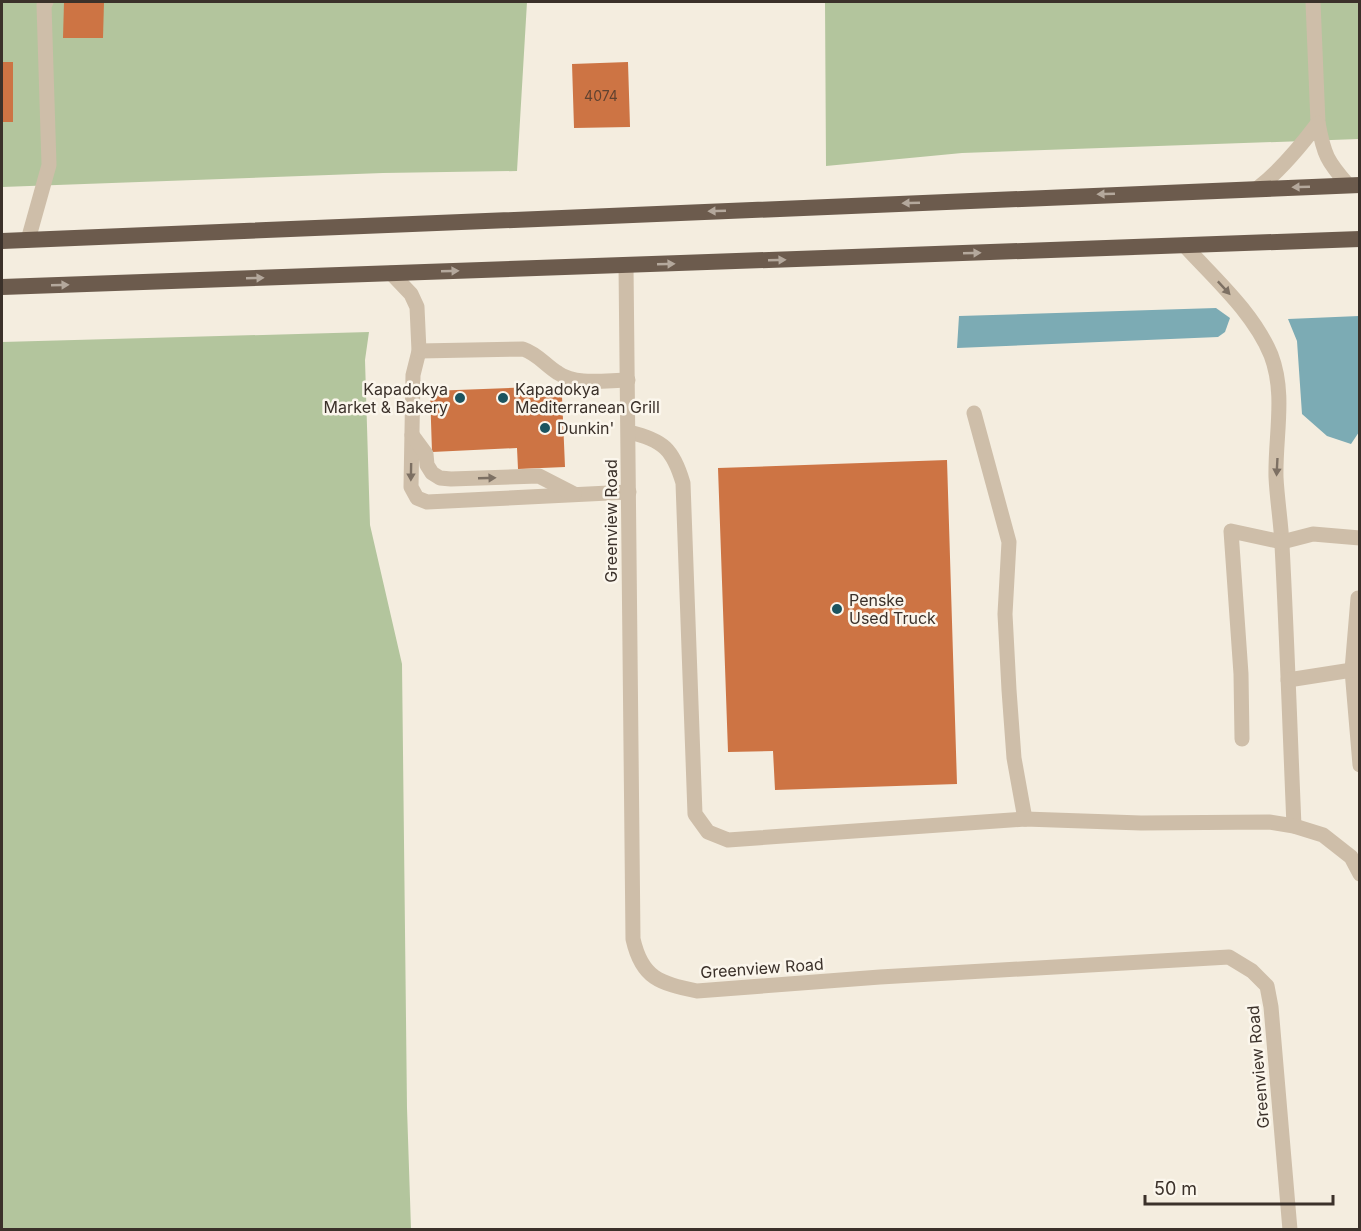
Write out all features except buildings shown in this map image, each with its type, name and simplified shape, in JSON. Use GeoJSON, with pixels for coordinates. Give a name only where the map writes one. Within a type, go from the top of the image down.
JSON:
{"type":"FeatureCollection","features":[{"type":"Feature","properties":{"kind":"highway"},"geometry":{"type":"LineString","coordinates":[[2,241],[1354,185]]}},
{"type":"Feature","properties":{"kind":"highway"},"geometry":{"type":"LineString","coordinates":[[2,287],[1359,239]]}},
{"type":"Feature","properties":{"kind":"street"},"geometry":{"type":"LineString","coordinates":[[28,240],[49,165],[44,5],[46,2]]}},
{"type":"Feature","properties":{"kind":"street"},"geometry":{"type":"LineString","coordinates":[[1312,2],[1318,123],[1322,144],[1329,163],[1354,185]]}},
{"type":"Feature","properties":{"kind":"street"},"geometry":{"type":"LineString","coordinates":[[1258,188],[1281,168],[1318,123]]}},
{"type":"Feature","properties":{"kind":"street"},"geometry":{"type":"LineString","coordinates":[[1184,245],[1239,304],[1258,330],[1271,356],[1277,376],[1279,399],[1276,475],[1282,542],[1294,826]]}},
{"type":"Feature","properties":{"kind":"street","name":"Greenview Road"},"geometry":{"type":"LineString","coordinates":[[626,265],[633,939],[636,955],[647,973],[669,985],[697,991],[880,977],[1229,957],[1252,971],[1267,986],[1271,1007],[1290,1230]]}},
{"type":"Feature","properties":{"kind":"street"},"geometry":{"type":"LineString","coordinates":[[391,273],[411,294],[417,307],[419,351],[413,375],[411,487],[417,498],[421,501],[629,492]]}},
{"type":"Feature","properties":{"kind":"street"},"geometry":{"type":"LineString","coordinates":[[419,351],[523,349],[534,352],[566,378],[628,380]]}},
{"type":"Feature","properties":{"kind":"street"},"geometry":{"type":"LineString","coordinates":[[974,413],[1009,542],[1005,614],[1009,690],[1014,758],[1025,819]]}},
{"type":"Feature","properties":{"kind":"street"},"geometry":{"type":"LineString","coordinates":[[629,432],[650,437],[666,447],[678,463],[683,483],[694,814],[708,832],[728,840],[1025,819],[1141,823],[1269,822],[1294,826],[1323,835],[1351,857],[1359,874]]}},
{"type":"Feature","properties":{"kind":"street"},"geometry":{"type":"LineString","coordinates":[[412,435],[426,454],[427,465],[432,473],[440,478],[539,476],[575,495]]}},
{"type":"Feature","properties":{"kind":"street"},"geometry":{"type":"LineString","coordinates":[[1242,739],[1241,674],[1231,531],[1282,542],[1313,534],[1359,538]]}},
{"type":"Feature","properties":{"kind":"street"},"geometry":{"type":"LineString","coordinates":[[1359,598],[1352,670],[1359,765]]}},
{"type":"Feature","properties":{"kind":"street"},"geometry":{"type":"LineString","coordinates":[[1288,680],[1352,670]]}},
{"type":"Feature","properties":{"kind":"green space"},"geometry":{"type":"Polygon","coordinates":[[[2,2],[527,2],[517,171],[383,173],[2,187],[2,2]]]}},
{"type":"Feature","properties":{"kind":"green space"},"geometry":{"type":"Polygon","coordinates":[[[825,2],[1359,2],[1359,139],[962,153],[826,166],[825,2]]]}},
{"type":"Feature","properties":{"kind":"green space"},"geometry":{"type":"Polygon","coordinates":[[[369,332],[365,360],[370,525],[402,664],[407,1108],[411,1229],[2,1229],[2,342],[369,332]]]}},
{"type":"Feature","properties":{"kind":"water"},"geometry":{"type":"Polygon","coordinates":[[[1216,308],[1230,318],[1225,332],[1218,337],[957,348],[959,316],[1216,308]]]}},
{"type":"Feature","properties":{"kind":"water"},"geometry":{"type":"Polygon","coordinates":[[[1359,316],[1359,432],[1351,444],[1327,436],[1302,414],[1297,341],[1288,319],[1359,316]]]}},
{"type":"Feature","properties":{"kind":"place","name":"Kapadokya Market & Bakery"},"geometry":{"type":"Point","coordinates":[460,398]}},
{"type":"Feature","properties":{"kind":"place","name":"Kapadokya Mediterranean Grill"},"geometry":{"type":"Point","coordinates":[503,398]}},
{"type":"Feature","properties":{"kind":"place","name":"Dunkin'"},"geometry":{"type":"Point","coordinates":[545,428]}},
{"type":"Feature","properties":{"kind":"place","name":"Penske Used Truck"},"geometry":{"type":"Point","coordinates":[837,609]}}]}
